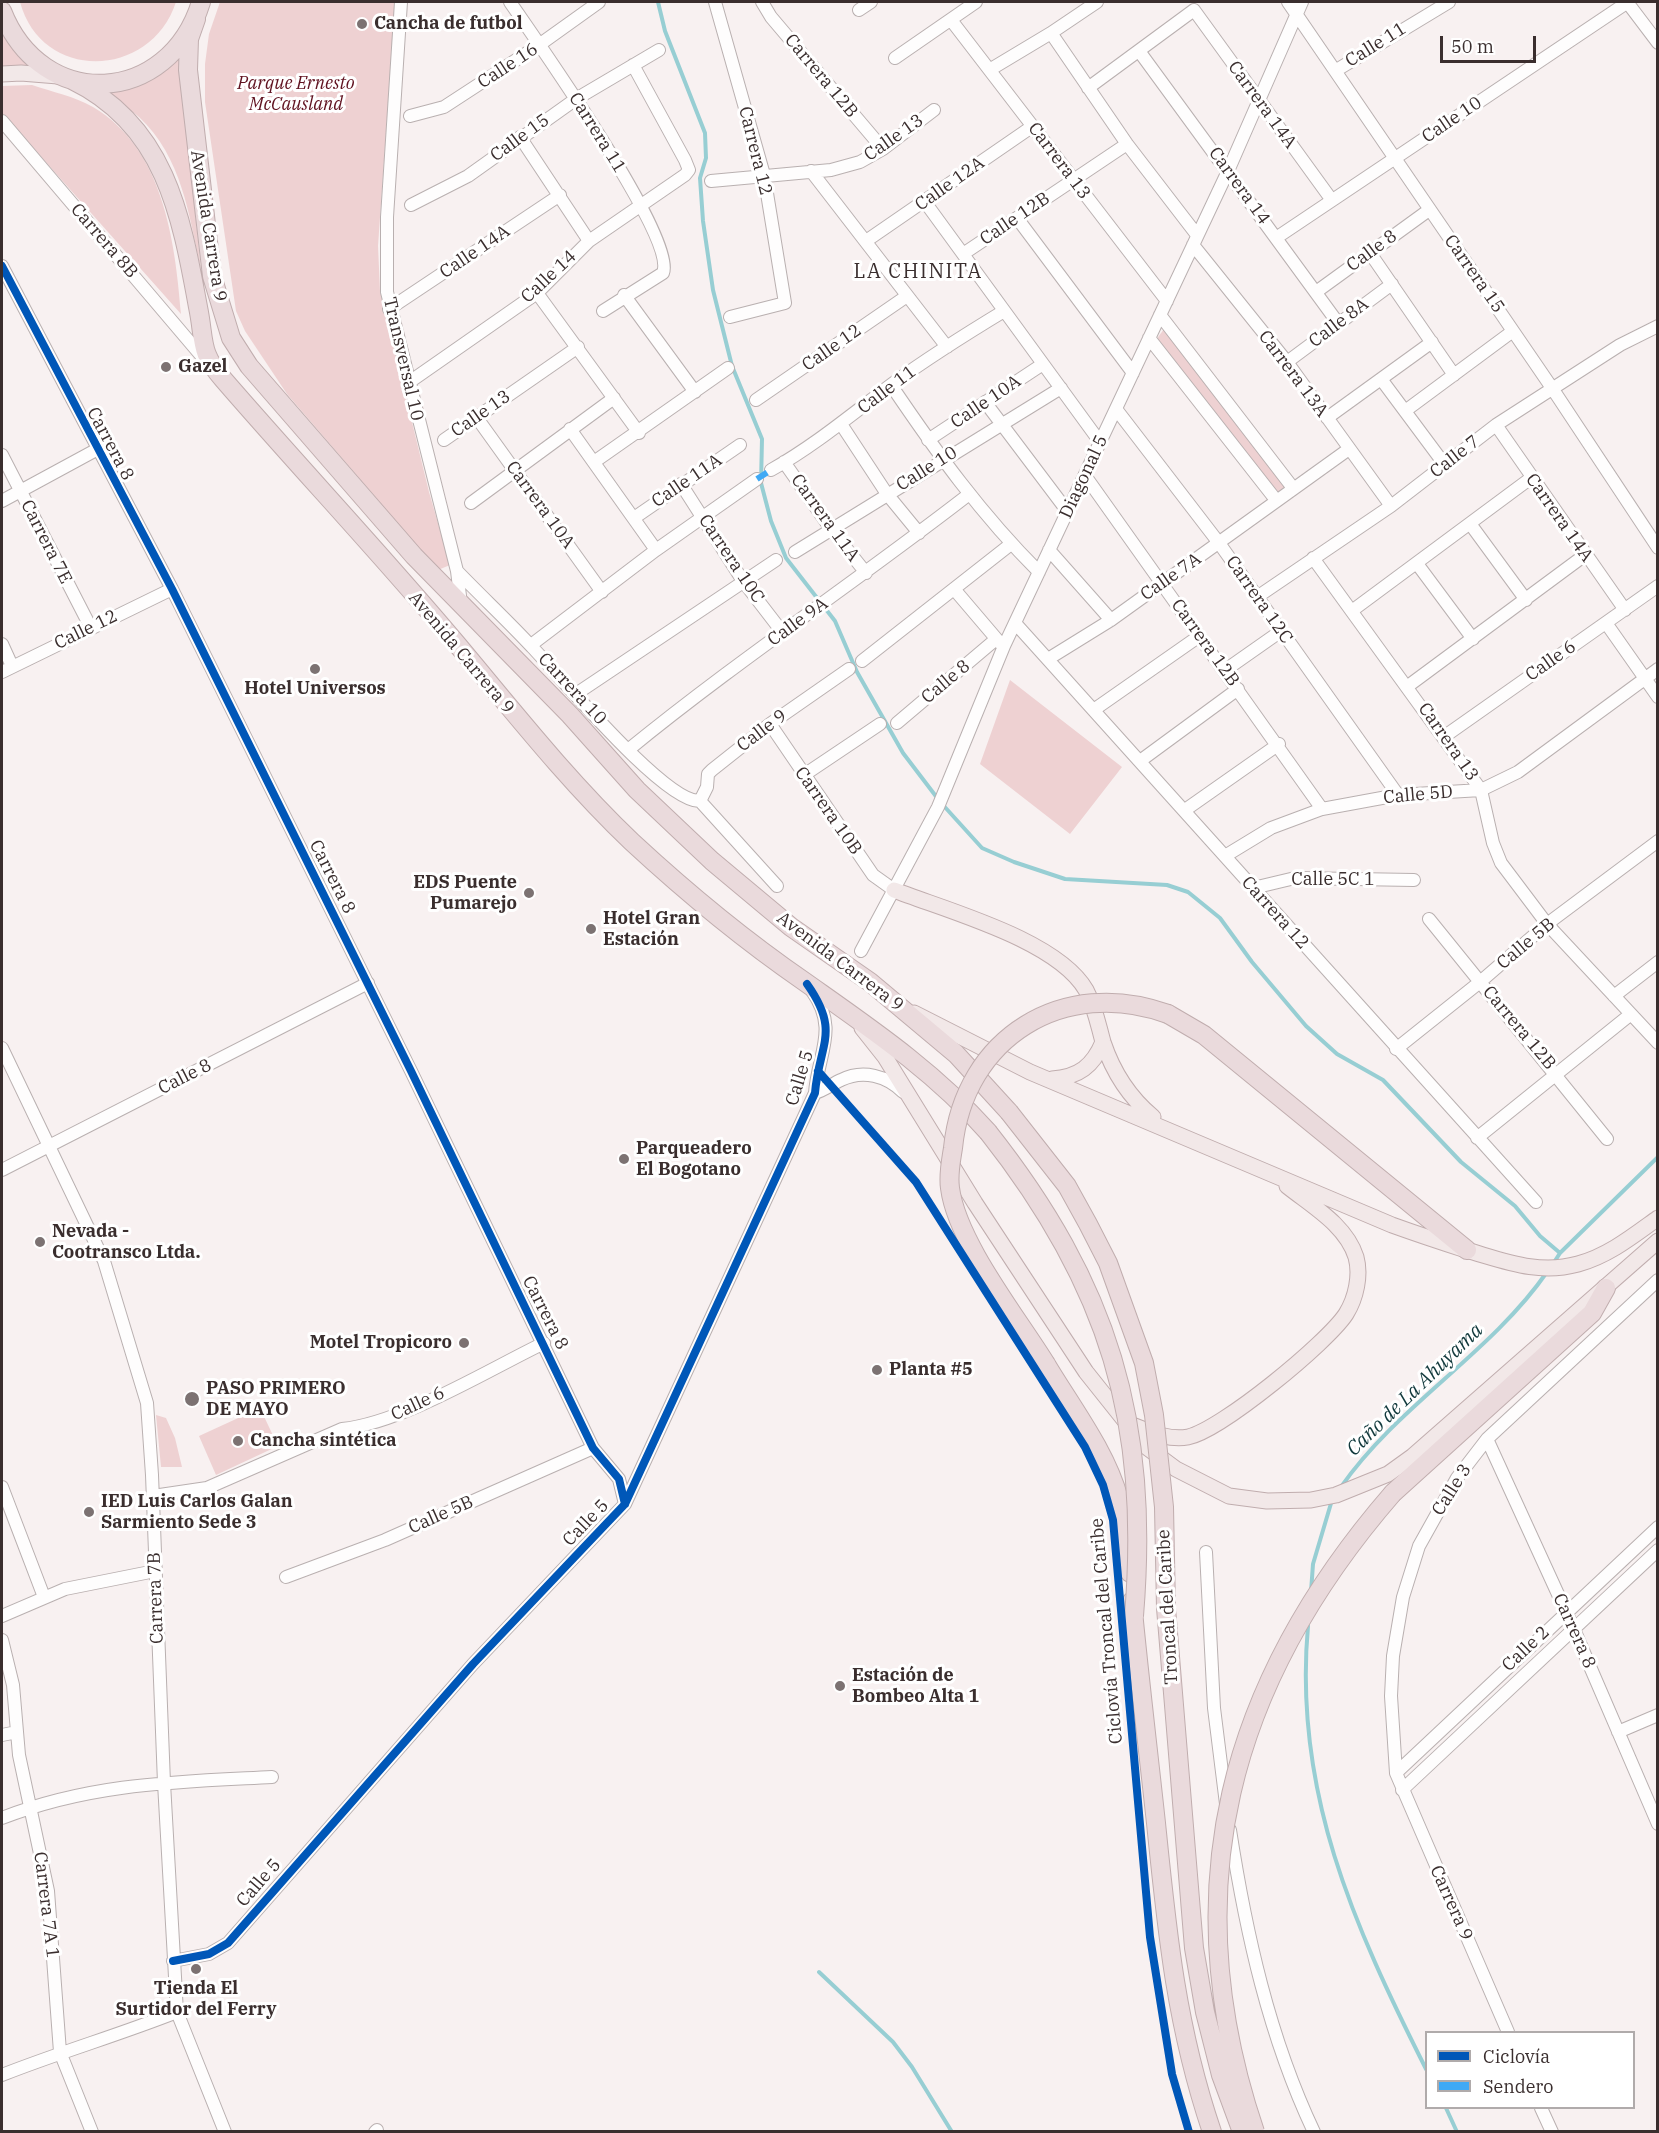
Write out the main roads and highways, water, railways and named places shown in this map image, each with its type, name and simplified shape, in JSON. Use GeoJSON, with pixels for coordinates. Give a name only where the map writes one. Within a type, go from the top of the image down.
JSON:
{"type":"FeatureCollection","features":[{"type":"Feature","properties":{"kind":"highway"},"geometry":{"type":"LineString","coordinates":[[67,79],[105,84],[138,77],[153,70],[178,48],[198,10]]}},
{"type":"Feature","properties":{"kind":"highway","name":"Avenida Carrera 9"},"geometry":{"type":"LineString","coordinates":[[198,10],[189,39],[188,70],[212,276],[231,338],[249,366],[384,523],[570,715],[637,790],[712,861],[791,927],[870,982],[956,1054],[1009,1112]]}},
{"type":"Feature","properties":{"kind":"highway","name":"Avenida Carrera 9"},"geometry":{"type":"LineString","coordinates":[[2,11],[13,35],[31,57],[113,105],[131,122],[152,150],[163,172],[190,264],[206,361],[453,640],[525,729],[587,797],[686,890],[807,984],[894,1044],[968,1110],[987,1131]]}},
{"type":"Feature","properties":{"kind":"highway"},"geometry":{"type":"LineString","coordinates":[[1134,1616],[1125,1524],[1119,1497],[1102,1457],[968,1238],[954,1206],[950,1170],[957,1117],[970,1085],[989,1056],[1014,1032],[1042,1016],[1088,1002],[1137,1004],[1168,1014],[1204,1035],[1467,1250]]}},
{"type":"Feature","properties":{"kind":"highway","name":"Troncal del Caribe"},"geometry":{"type":"LineString","coordinates":[[1009,1112],[1067,1186],[1088,1224],[1108,1263],[1144,1363],[1154,1415],[1164,1507],[1166,1608],[1194,1948],[1204,2012],[1221,2075],[1242,2132]]}},
{"type":"Feature","properties":{"kind":"highway","name":"Troncal del Caribe"},"geometry":{"type":"LineString","coordinates":[[987,1131],[1023,1176],[1055,1225],[1081,1275],[1103,1329],[1117,1372],[1132,1440],[1138,1497],[1139,1554],[1134,1616],[1168,1950],[1195,2082],[1212,2132]]}},
{"type":"Feature","properties":{"kind":"highway"},"geometry":{"type":"LineString","coordinates":[[1255,2132],[1234,2066],[1218,1968],[1218,1875],[1230,1792],[1257,1708],[1285,1647],[1336,1563],[1393,1493],[1592,1313],[1606,1288]]}},
{"type":"Feature","properties":{"kind":"main road"},"geometry":{"type":"LineString","coordinates":[[2,74],[21,73],[67,79]]}},
{"type":"Feature","properties":{"kind":"main road"},"geometry":{"type":"LineString","coordinates":[[894,890],[1032,944],[1064,965],[1085,989],[1097,1015],[1103,1042],[1116,1074],[1130,1094],[1163,1126]]}},
{"type":"Feature","properties":{"kind":"main road"},"geometry":{"type":"LineString","coordinates":[[870,982],[918,1015],[1030,1072],[1163,1126],[1392,1225],[1438,1243],[1521,1268],[1540,1269],[1579,1264],[1625,1242],[1658,1218]]}},
{"type":"Feature","properties":{"kind":"main road"},"geometry":{"type":"LineString","coordinates":[[847,1010],[885,1057],[975,1203],[1086,1372],[1145,1446],[1176,1469],[1229,1496],[1267,1501],[1311,1500],[1361,1486],[1388,1474],[1413,1456],[1658,1241]]}},
{"type":"Feature","properties":{"kind":"main road"},"geometry":{"type":"LineString","coordinates":[[1050,1079],[1068,1078],[1084,1071],[1096,1058],[1103,1042]]}},
{"type":"Feature","properties":{"kind":"main road"},"geometry":{"type":"LineString","coordinates":[[1127,1423],[1166,1436],[1191,1436],[1224,1418],[1317,1348],[1346,1314],[1357,1292],[1356,1258],[1344,1235],[1332,1221],[1268,1172]]}},
{"type":"Feature","properties":{"kind":"waterway"},"geometry":{"type":"LineString","coordinates":[[658,2],[665,31],[705,133],[706,158],[700,178],[703,221],[713,290],[732,366],[762,439],[761,483],[771,521],[786,558],[835,621],[857,672],[903,753],[938,799]]}},
{"type":"Feature","properties":{"kind":"waterway"},"geometry":{"type":"LineString","coordinates":[[943,805],[982,848],[1014,862],[1065,879],[1167,885],[1188,892],[1220,918],[1252,962],[1306,1026],[1337,1054],[1383,1080],[1461,1162],[1515,1206],[1540,1236],[1560,1253]]}},
{"type":"Feature","properties":{"kind":"waterway","name":"Caño de La Ahuyama"},"geometry":{"type":"LineString","coordinates":[[1553,1264],[1560,1253],[1658,1157]]}},
{"type":"Feature","properties":{"kind":"waterway","name":"Caño de La Ahuyama"},"geometry":{"type":"LineString","coordinates":[[1341,1487],[1389,1431],[1499,1328],[1547,1272]]}},
{"type":"Feature","properties":{"kind":"waterway","name":"Caño de La Ahuyama"},"geometry":{"type":"LineString","coordinates":[[1311,1592],[1313,1564],[1332,1500]]}},
{"type":"Feature","properties":{"kind":"waterway","name":"Caño de La Ahuyama"},"geometry":{"type":"LineString","coordinates":[[1308,1626],[1306,1687],[1310,1745],[1320,1801],[1334,1856],[1375,1963],[1425,2067]]}},
{"type":"Feature","properties":{"kind":"waterway"},"geometry":{"type":"LineString","coordinates":[[819,1972],[893,2042],[912,2067],[952,2132]]}},
{"type":"Feature","properties":{"kind":"waterway","name":"Caño de La Ahuyama"},"geometry":{"type":"LineString","coordinates":[[1446,2109],[1457,2132]]}},
{"type":"Feature","properties":{"kind":"place","name":"Cancha de futbol"},"geometry":{"type":"Point","coordinates":[362,24]}},
{"type":"Feature","properties":{"kind":"place","name":"Gazel"},"geometry":{"type":"Point","coordinates":[166,367]}},
{"type":"Feature","properties":{"kind":"place","name":"Hotel Universos"},"geometry":{"type":"Point","coordinates":[315,669]}},
{"type":"Feature","properties":{"kind":"place","name":"EDS Puente Pumarejo"},"geometry":{"type":"Point","coordinates":[529,893]}},
{"type":"Feature","properties":{"kind":"place","name":"Hotel Gran Estación"},"geometry":{"type":"Point","coordinates":[591,929]}},
{"type":"Feature","properties":{"kind":"place","name":"Parqueadero El Bogotano"},"geometry":{"type":"Point","coordinates":[624,1159]}},
{"type":"Feature","properties":{"kind":"place","name":"Nevada - Cootransco Ltda."},"geometry":{"type":"Point","coordinates":[40,1242]}},
{"type":"Feature","properties":{"kind":"place","name":"Motel Tropicoro"},"geometry":{"type":"Point","coordinates":[464,1343]}},
{"type":"Feature","properties":{"kind":"place","name":"Planta #5"},"geometry":{"type":"Point","coordinates":[877,1370]}},
{"type":"Feature","properties":{"kind":"place","name":"PASO PRIMERO DE MAYO"},"geometry":{"type":"Point","coordinates":[192,1399]}},
{"type":"Feature","properties":{"kind":"place","name":"Cancha sintética"},"geometry":{"type":"Point","coordinates":[238,1441]}},
{"type":"Feature","properties":{"kind":"place","name":"IED Luis Carlos Galan Sarmiento Sede 3"},"geometry":{"type":"Point","coordinates":[89,1512]}},
{"type":"Feature","properties":{"kind":"place","name":"Estación de Bombeo Alta 1"},"geometry":{"type":"Point","coordinates":[840,1686]}},
{"type":"Feature","properties":{"kind":"place","name":"Tienda El Surtidor del Ferry"},"geometry":{"type":"Point","coordinates":[196,1969]}},
{"type":"Feature","properties":{"kind":"district","name":"LA CHINITA"},"geometry":{"type":"Point","coordinates":[918,272]}},
{"type":"Feature","properties":{"kind":"park label","name":"Parque Ernesto McCausland"},"geometry":{"type":"Point","coordinates":[296,94]}}]}
